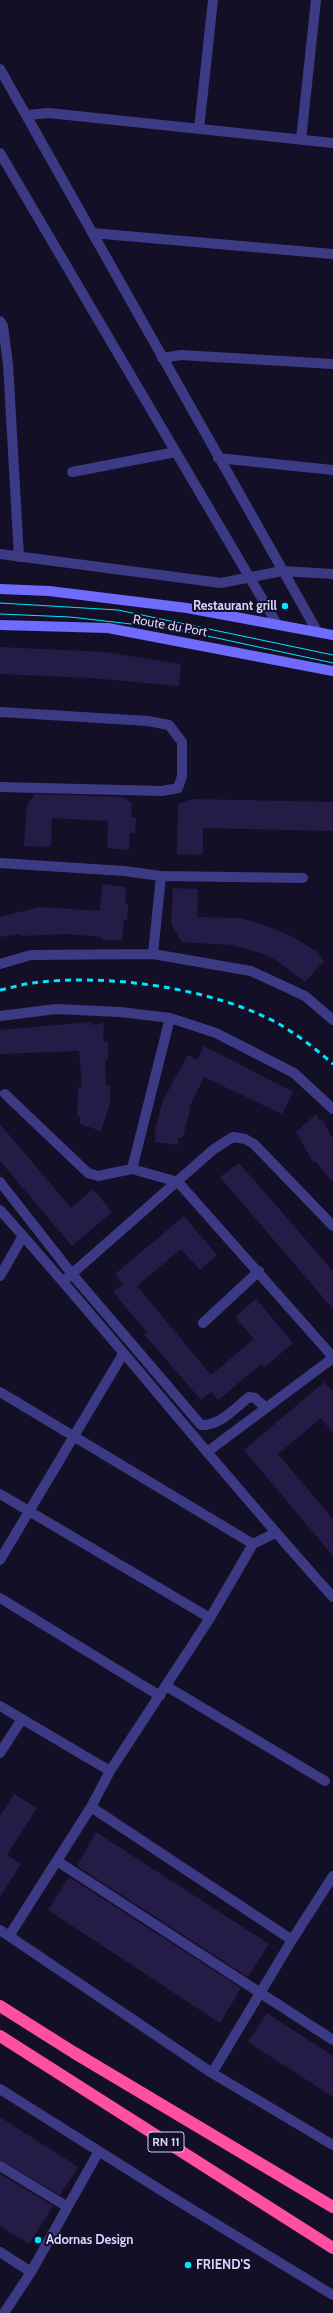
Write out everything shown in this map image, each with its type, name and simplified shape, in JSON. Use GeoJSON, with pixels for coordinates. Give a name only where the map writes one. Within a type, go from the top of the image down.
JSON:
{"type":"FeatureCollection","features":[{"type":"Feature","properties":{"kind":"highway","name":"RN 11"},"geometry":{"type":"LineString","coordinates":[[0,2006],[73,2052],[333,2207]]}},
{"type":"Feature","properties":{"kind":"highway","name":"RN 11"},"geometry":{"type":"LineString","coordinates":[[0,2036],[333,2248]]}},
{"type":"Feature","properties":{"kind":"main road","name":"Route du Port"},"geometry":{"type":"LineString","coordinates":[[0,589],[49,591],[115,598],[277,624],[333,635]]}},
{"type":"Feature","properties":{"kind":"main road","name":"Route du Port"},"geometry":{"type":"LineString","coordinates":[[0,625],[108,628],[333,671]]}},
{"type":"Feature","properties":{"kind":"street"},"geometry":{"type":"LineString","coordinates":[[199,129],[213,0]]}},
{"type":"Feature","properties":{"kind":"street"},"geometry":{"type":"LineString","coordinates":[[300,140],[316,0]]}},
{"type":"Feature","properties":{"kind":"street"},"geometry":{"type":"LineString","coordinates":[[0,69],[218,458],[317,631]]}},
{"type":"Feature","properties":{"kind":"street"},"geometry":{"type":"LineString","coordinates":[[26,115],[49,113],[333,144]]}},
{"type":"Feature","properties":{"kind":"street"},"geometry":{"type":"LineString","coordinates":[[0,153],[251,577],[277,624]]}},
{"type":"Feature","properties":{"kind":"street"},"geometry":{"type":"LineString","coordinates":[[92,233],[333,254]]}},
{"type":"Feature","properties":{"kind":"street"},"geometry":{"type":"LineString","coordinates":[[0,321],[3,326],[8,364],[19,557]]}},
{"type":"Feature","properties":{"kind":"street"},"geometry":{"type":"LineString","coordinates":[[162,358],[181,355],[333,364]]}},
{"type":"Feature","properties":{"kind":"street"},"geometry":{"type":"LineString","coordinates":[[72,472],[176,452]]}},
{"type":"Feature","properties":{"kind":"street"},"geometry":{"type":"LineString","coordinates":[[218,458],[333,470]]}},
{"type":"Feature","properties":{"kind":"street"},"geometry":{"type":"LineString","coordinates":[[0,554],[221,583],[282,571],[333,574]]}},
{"type":"Feature","properties":{"kind":"street"},"geometry":{"type":"LineString","coordinates":[[0,712],[148,721],[169,725],[182,742],[182,776],[178,788],[162,791],[0,787]]}},
{"type":"Feature","properties":{"kind":"street"},"geometry":{"type":"LineString","coordinates":[[0,863],[124,871],[162,876],[303,878]]}},
{"type":"Feature","properties":{"kind":"street"},"geometry":{"type":"LineString","coordinates":[[153,954],[162,876]]}},
{"type":"Feature","properties":{"kind":"street"},"geometry":{"type":"LineString","coordinates":[[0,964],[31,955],[153,954],[251,971],[305,996],[332,1017]]}},
{"type":"Feature","properties":{"kind":"street"},"geometry":{"type":"LineString","coordinates":[[0,1016],[56,1009],[120,1012],[170,1018],[216,1033],[294,1073],[333,1109]]}},
{"type":"Feature","properties":{"kind":"street"},"geometry":{"type":"LineString","coordinates":[[132,1169],[170,1018]]}},
{"type":"Feature","properties":{"kind":"street"},"geometry":{"type":"LineString","coordinates":[[5,1094],[88,1173],[98,1176],[132,1169],[178,1182],[191,1199],[259,1272],[333,1357],[207,1452]]}},
{"type":"Feature","properties":{"kind":"street"},"geometry":{"type":"LineString","coordinates":[[63,1282],[214,1149],[234,1137],[245,1139],[254,1144],[333,1226]]}},
{"type":"Feature","properties":{"kind":"street"},"geometry":{"type":"LineString","coordinates":[[0,1182],[72,1274],[201,1425],[209,1426],[220,1420],[249,1397],[254,1398],[266,1408]]}},
{"type":"Feature","properties":{"kind":"street"},"geometry":{"type":"LineString","coordinates":[[0,1210],[24,1236],[275,1533],[333,1597]]}},
{"type":"Feature","properties":{"kind":"street"},"geometry":{"type":"LineString","coordinates":[[0,1276],[24,1236]]}},
{"type":"Feature","properties":{"kind":"street"},"geometry":{"type":"LineString","coordinates":[[203,1324],[259,1272]]}},
{"type":"Feature","properties":{"kind":"street"},"geometry":{"type":"LineString","coordinates":[[0,1560],[75,1437],[123,1354]]}},
{"type":"Feature","properties":{"kind":"street"},"geometry":{"type":"LineString","coordinates":[[0,1392],[253,1544]]}},
{"type":"Feature","properties":{"kind":"street"},"geometry":{"type":"LineString","coordinates":[[0,1494],[210,1618]]}},
{"type":"Feature","properties":{"kind":"street"},"geometry":{"type":"LineString","coordinates":[[9,1936],[91,1807],[110,1771],[210,1618],[253,1544],[275,1533]]}},
{"type":"Feature","properties":{"kind":"street"},"geometry":{"type":"LineString","coordinates":[[0,1598],[160,1696]]}},
{"type":"Feature","properties":{"kind":"street"},"geometry":{"type":"LineString","coordinates":[[166,1686],[325,1781]]}},
{"type":"Feature","properties":{"kind":"street"},"geometry":{"type":"LineString","coordinates":[[0,1706],[110,1771]]}},
{"type":"Feature","properties":{"kind":"street"},"geometry":{"type":"LineString","coordinates":[[0,1753],[22,1719]]}},
{"type":"Feature","properties":{"kind":"street"},"geometry":{"type":"LineString","coordinates":[[91,1807],[292,1940]]}},
{"type":"Feature","properties":{"kind":"street"},"geometry":{"type":"LineString","coordinates":[[57,1862],[333,2040]]}},
{"type":"Feature","properties":{"kind":"street"},"geometry":{"type":"LineString","coordinates":[[212,2073],[259,1993],[333,1876]]}},
{"type":"Feature","properties":{"kind":"street"},"geometry":{"type":"LineString","coordinates":[[0,1930],[212,2073],[333,2144]]}},
{"type":"Feature","properties":{"kind":"street"},"geometry":{"type":"LineString","coordinates":[[0,2089],[333,2295]]}},
{"type":"Feature","properties":{"kind":"street"},"geometry":{"type":"LineString","coordinates":[[4,2313],[31,2272],[66,2206],[98,2151]]}},
{"type":"Feature","properties":{"kind":"street"},"geometry":{"type":"LineString","coordinates":[[0,2166],[66,2206]]}},
{"type":"Feature","properties":{"kind":"street"},"geometry":{"type":"LineString","coordinates":[[0,2252],[31,2272]]}},
{"type":"Feature","properties":{"kind":"building"},"geometry":{"type":"Polygon","coordinates":[[[0,647],[105,652],[181,664],[179,686],[90,678],[0,674],[0,647]]]}},
{"type":"Feature","properties":{"kind":"building"},"geometry":{"type":"Polygon","coordinates":[[[35,794],[123,797],[132,803],[131,817],[136,818],[135,833],[130,833],[129,850],[107,848],[108,821],[52,818],[51,847],[24,846],[27,805],[35,794]]]}},
{"type":"Feature","properties":{"kind":"building"},"geometry":{"type":"Polygon","coordinates":[[[192,799],[333,802],[333,831],[203,828],[203,855],[177,854],[178,804],[192,799]]]}},
{"type":"Feature","properties":{"kind":"building"},"geometry":{"type":"Polygon","coordinates":[[[102,884],[126,887],[125,904],[128,904],[127,921],[124,920],[122,940],[102,940],[102,937],[66,934],[21,936],[21,934],[0,937],[0,917],[40,907],[100,911],[102,884]]]}},
{"type":"Feature","properties":{"kind":"building"},"geometry":{"type":"Polygon","coordinates":[[[173,888],[198,889],[197,917],[238,918],[259,923],[289,935],[318,952],[324,961],[305,982],[276,960],[261,953],[232,945],[182,942],[171,924],[173,888]]]}},
{"type":"Feature","properties":{"kind":"building"},"geometry":{"type":"Polygon","coordinates":[[[91,1022],[91,1025],[104,1023],[103,1042],[108,1042],[108,1059],[105,1059],[106,1085],[110,1085],[110,1103],[101,1131],[80,1124],[80,1116],[77,1116],[78,1087],[82,1087],[79,1051],[0,1054],[0,1030],[91,1022]]]}},
{"type":"Feature","properties":{"kind":"building"},"geometry":{"type":"Polygon","coordinates":[[[204,1046],[293,1092],[282,1114],[204,1077],[188,1110],[190,1110],[183,1137],[178,1138],[178,1145],[155,1142],[155,1131],[163,1100],[188,1055],[197,1060],[204,1046]]]}},
{"type":"Feature","properties":{"kind":"building"},"geometry":{"type":"Polygon","coordinates":[[[316,1114],[319,1120],[322,1119],[333,1139],[333,1182],[315,1161],[313,1162],[296,1132],[316,1114]]]}},
{"type":"Feature","properties":{"kind":"building"},"geometry":{"type":"Polygon","coordinates":[[[0,1124],[71,1208],[93,1189],[112,1212],[72,1246],[0,1161],[0,1124]]]}},
{"type":"Feature","properties":{"kind":"building"},"geometry":{"type":"Polygon","coordinates":[[[239,1163],[333,1271],[333,1309],[220,1177],[239,1163]]]}},
{"type":"Feature","properties":{"kind":"building"},"geometry":{"type":"Polygon","coordinates":[[[184,1216],[217,1255],[200,1270],[181,1249],[137,1286],[211,1375],[254,1339],[235,1317],[256,1299],[293,1343],[265,1367],[260,1365],[218,1400],[211,1392],[201,1400],[144,1334],[147,1332],[113,1292],[123,1284],[115,1274],[184,1216]]]}},
{"type":"Feature","properties":{"kind":"building"},"geometry":{"type":"Polygon","coordinates":[[[324,1382],[333,1392],[333,1433],[321,1418],[278,1454],[333,1519],[333,1556],[244,1450],[324,1382]]]}},
{"type":"Feature","properties":{"kind":"building"},"geometry":{"type":"Polygon","coordinates":[[[14,1794],[37,1808],[7,1855],[21,1864],[0,1897],[0,1816],[14,1794]]]}},
{"type":"Feature","properties":{"kind":"building"},"geometry":{"type":"Polygon","coordinates":[[[96,1832],[269,1944],[248,1977],[77,1866],[96,1832]]]}},
{"type":"Feature","properties":{"kind":"building"},"geometry":{"type":"Polygon","coordinates":[[[69,1877],[241,1988],[220,2023],[48,1910],[69,1877]]]}},
{"type":"Feature","properties":{"kind":"building"},"geometry":{"type":"Polygon","coordinates":[[[267,2013],[333,2056],[333,2097],[248,2042],[267,2013]]]}},
{"type":"Feature","properties":{"kind":"building"},"geometry":{"type":"Polygon","coordinates":[[[0,2117],[78,2167],[60,2195],[0,2160],[0,2117]]]}},
{"type":"Feature","properties":{"kind":"building"},"geometry":{"type":"Polygon","coordinates":[[[0,2174],[53,2206],[29,2244],[0,2226],[0,2174]]]}},
{"type":"Feature","properties":{"kind":"tram line"},"geometry":{"type":"LineString","coordinates":[[0,603],[118,610],[333,655]]}},
{"type":"Feature","properties":{"kind":"tram line"},"geometry":{"type":"LineString","coordinates":[[0,614],[70,617],[175,629],[333,663]]}},
{"type":"Feature","properties":{"kind":"railway"},"geometry":{"type":"LineString","coordinates":[[0,990],[33,983],[62,980],[93,980],[159,986],[192,993],[253,1011],[279,1024],[307,1043],[333,1064]]}},
{"type":"Feature","properties":{"kind":"place","name":"Restaurant grill"},"geometry":{"type":"Point","coordinates":[285,606]}},
{"type":"Feature","properties":{"kind":"place","name":"Adornas Design"},"geometry":{"type":"Point","coordinates":[38,2240]}},
{"type":"Feature","properties":{"kind":"place","name":"FRIEND'S"},"geometry":{"type":"Point","coordinates":[188,2265]}}]}
